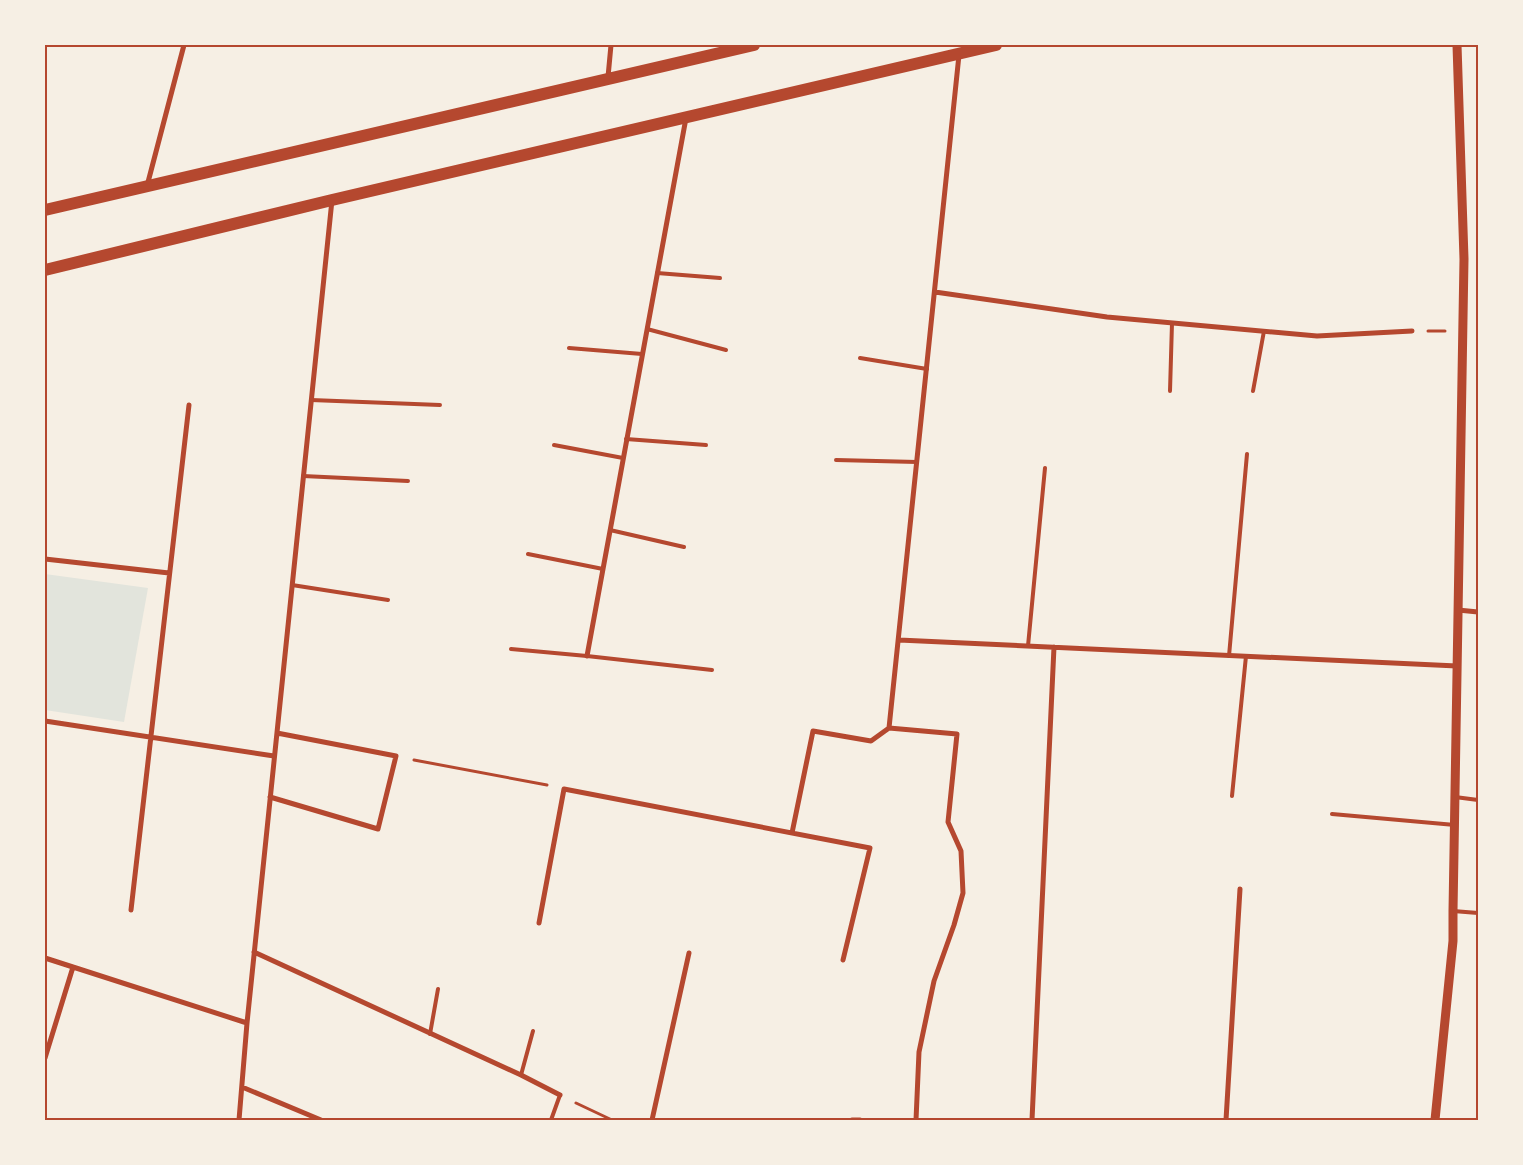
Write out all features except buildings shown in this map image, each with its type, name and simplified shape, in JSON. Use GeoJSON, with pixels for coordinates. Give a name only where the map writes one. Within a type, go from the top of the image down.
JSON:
{"type":"FeatureCollection","features":[{"type":"Feature","properties":{"kind":"main road"},"geometry":{"type":"LineString","coordinates":[[45,210],[754,45]]}},
{"type":"Feature","properties":{"kind":"main road"},"geometry":{"type":"LineString","coordinates":[[45,270],[332,200],[996,45]]}},
{"type":"Feature","properties":{"kind":"street"},"geometry":{"type":"LineString","coordinates":[[146,186],[184,45]]}},
{"type":"Feature","properties":{"kind":"street"},"geometry":{"type":"LineString","coordinates":[[608,79],[611,45]]}},
{"type":"Feature","properties":{"kind":"street"},"geometry":{"type":"LineString","coordinates":[[1435,1120],[1453,941],[1464,259],[1457,45]]}},
{"type":"Feature","properties":{"kind":"street"},"geometry":{"type":"LineString","coordinates":[[888,728],[959,54]]}},
{"type":"Feature","properties":{"kind":"street"},"geometry":{"type":"LineString","coordinates":[[587,656],[686,117]]}},
{"type":"Feature","properties":{"kind":"street"},"geometry":{"type":"LineString","coordinates":[[239,1120],[254,952],[332,200]]}},
{"type":"Feature","properties":{"kind":"street"},"geometry":{"type":"LineString","coordinates":[[935,292],[1107,317],[1317,336],[1412,331]]}},
{"type":"Feature","properties":{"kind":"street"},"geometry":{"type":"LineString","coordinates":[[131,910],[189,405]]}},
{"type":"Feature","properties":{"kind":"street"},"geometry":{"type":"LineString","coordinates":[[45,559],[169,573]]}},
{"type":"Feature","properties":{"kind":"street"},"geometry":{"type":"LineString","coordinates":[[1458,610],[1478,612]]}},
{"type":"Feature","properties":{"kind":"street"},"geometry":{"type":"LineString","coordinates":[[898,640],[1457,666]]}},
{"type":"Feature","properties":{"kind":"street"},"geometry":{"type":"LineString","coordinates":[[1032,1120],[1054,647]]}},
{"type":"Feature","properties":{"kind":"street"},"geometry":{"type":"LineString","coordinates":[[45,721],[274,756]]}},
{"type":"Feature","properties":{"kind":"street"},"geometry":{"type":"LineString","coordinates":[[792,833],[813,731],[871,741],[888,728],[957,734],[948,822],[961,851],[963,893],[934,981],[928,1008],[919,1052],[916,1120]]}},
{"type":"Feature","properties":{"kind":"street"},"geometry":{"type":"LineString","coordinates":[[270,797],[378,829],[396,756],[277,733]]}},
{"type":"Feature","properties":{"kind":"street"},"geometry":{"type":"LineString","coordinates":[[539,923],[564,789],[870,848],[842,960]]}},
{"type":"Feature","properties":{"kind":"street"},"geometry":{"type":"LineString","coordinates":[[1226,1120],[1240,889]]}},
{"type":"Feature","properties":{"kind":"street"},"geometry":{"type":"LineString","coordinates":[[254,952],[521,1075],[560,1095]]}},
{"type":"Feature","properties":{"kind":"street"},"geometry":{"type":"LineString","coordinates":[[652,1120],[690,953]]}},
{"type":"Feature","properties":{"kind":"street"},"geometry":{"type":"LineString","coordinates":[[45,958],[247,1023]]}},
{"type":"Feature","properties":{"kind":"street"},"geometry":{"type":"LineString","coordinates":[[45,1058],[73,967]]}},
{"type":"Feature","properties":{"kind":"street"},"geometry":{"type":"LineString","coordinates":[[242,1087],[321,1120]]}},
{"type":"Feature","properties":{"kind":"street"},"geometry":{"type":"LineString","coordinates":[[852,1120],[860,1120]]}},
{"type":"Feature","properties":{"kind":"lane"},"geometry":{"type":"LineString","coordinates":[[657,273],[720,278]]}},
{"type":"Feature","properties":{"kind":"lane"},"geometry":{"type":"LineString","coordinates":[[1170,391],[1172,323]]}},
{"type":"Feature","properties":{"kind":"lane"},"geometry":{"type":"LineString","coordinates":[[647,328],[726,350]]}},
{"type":"Feature","properties":{"kind":"lane"},"geometry":{"type":"LineString","coordinates":[[1253,390],[1264,331]]}},
{"type":"Feature","properties":{"kind":"lane"},"geometry":{"type":"LineString","coordinates":[[569,348],[642,354]]}},
{"type":"Feature","properties":{"kind":"lane"},"geometry":{"type":"LineString","coordinates":[[860,358],[927,369]]}},
{"type":"Feature","properties":{"kind":"lane"},"geometry":{"type":"LineString","coordinates":[[311,400],[440,405]]}},
{"type":"Feature","properties":{"kind":"lane"},"geometry":{"type":"LineString","coordinates":[[626,439],[706,445]]}},
{"type":"Feature","properties":{"kind":"lane"},"geometry":{"type":"LineString","coordinates":[[554,445],[623,458]]}},
{"type":"Feature","properties":{"kind":"lane"},"geometry":{"type":"LineString","coordinates":[[1229,656],[1246,454]]}},
{"type":"Feature","properties":{"kind":"lane"},"geometry":{"type":"LineString","coordinates":[[836,460],[917,462]]}},
{"type":"Feature","properties":{"kind":"lane"},"geometry":{"type":"LineString","coordinates":[[1028,646],[1046,468]]}},
{"type":"Feature","properties":{"kind":"lane"},"geometry":{"type":"LineString","coordinates":[[303,476],[408,481]]}},
{"type":"Feature","properties":{"kind":"lane"},"geometry":{"type":"LineString","coordinates":[[610,530],[684,547]]}},
{"type":"Feature","properties":{"kind":"lane"},"geometry":{"type":"LineString","coordinates":[[528,554],[603,569]]}},
{"type":"Feature","properties":{"kind":"lane"},"geometry":{"type":"LineString","coordinates":[[292,585],[388,600]]}},
{"type":"Feature","properties":{"kind":"lane"},"geometry":{"type":"LineString","coordinates":[[511,649],[712,670]]}},
{"type":"Feature","properties":{"kind":"lane"},"geometry":{"type":"LineString","coordinates":[[1232,796],[1246,656]]}},
{"type":"Feature","properties":{"kind":"lane"},"geometry":{"type":"LineString","coordinates":[[1455,797],[1478,800]]}},
{"type":"Feature","properties":{"kind":"lane"},"geometry":{"type":"LineString","coordinates":[[1332,814],[1454,824]]}},
{"type":"Feature","properties":{"kind":"lane"},"geometry":{"type":"LineString","coordinates":[[1453,911],[1478,913]]}},
{"type":"Feature","properties":{"kind":"lane"},"geometry":{"type":"LineString","coordinates":[[430,1034],[438,989]]}},
{"type":"Feature","properties":{"kind":"lane"},"geometry":{"type":"LineString","coordinates":[[521,1075],[533,1031]]}},
{"type":"Feature","properties":{"kind":"lane"},"geometry":{"type":"LineString","coordinates":[[551,1120],[560,1095]]}},
{"type":"Feature","properties":{"kind":"path"},"geometry":{"type":"LineString","coordinates":[[1412,331],[1463,331]]}},
{"type":"Feature","properties":{"kind":"path"},"geometry":{"type":"LineString","coordinates":[[396,756],[564,789]]}},
{"type":"Feature","properties":{"kind":"path"},"geometry":{"type":"LineString","coordinates":[[560,1095],[612,1120]]}},
{"type":"Feature","properties":{"kind":"shaded area"},"geometry":{"type":"Polygon","coordinates":[[[45,574],[148,588],[124,722],[45,710],[45,574]]]}}]}
